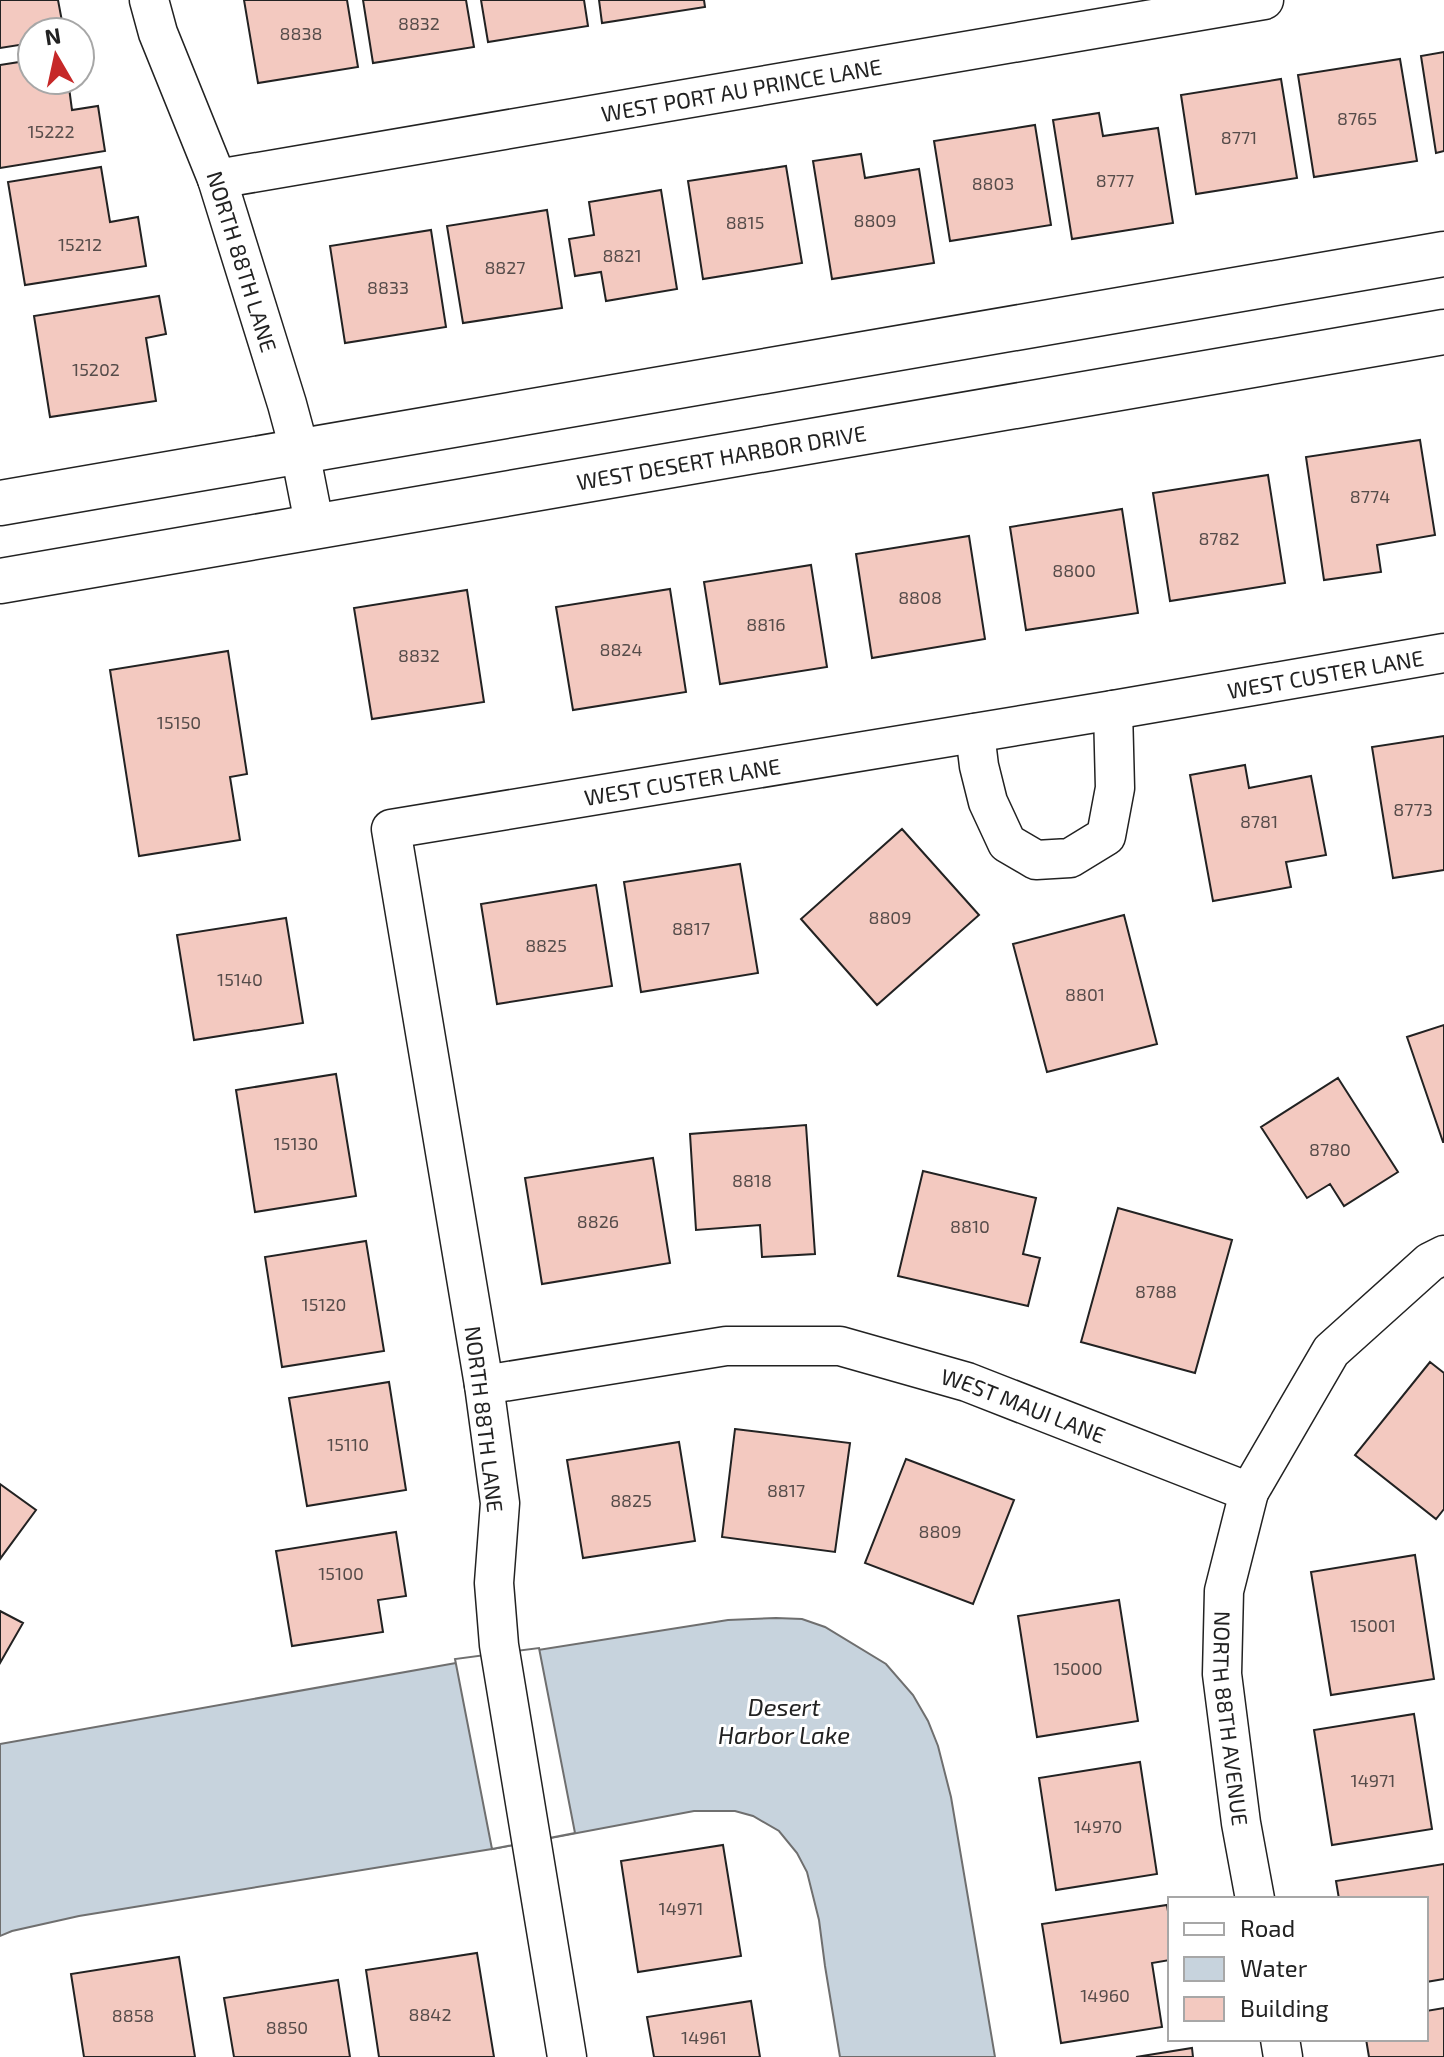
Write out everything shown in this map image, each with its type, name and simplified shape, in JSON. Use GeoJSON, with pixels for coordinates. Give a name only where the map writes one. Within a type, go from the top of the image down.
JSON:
{"type":"FeatureCollection","features":[{"type":"Feature","properties":{"kind":"street","name":"NORTH 88TH LANE"},"geometry":{"type":"LineString","coordinates":[[149,0],[158,33],[217,179],[287,404],[315,528]]}},
{"type":"Feature","properties":{"kind":"street","name":"WEST PORT AU PRINCE LANE"},"geometry":{"type":"LineString","coordinates":[[217,179],[1264,0]]}},
{"type":"Feature","properties":{"kind":"street"},"geometry":{"type":"LineString","coordinates":[[0,503],[1444,254]]}},
{"type":"Feature","properties":{"kind":"street","name":"WEST DESERT HARBOR DRIVE"},"geometry":{"type":"LineString","coordinates":[[0,581],[1444,332]]}},
{"type":"Feature","properties":{"kind":"street","name":"WEST CUSTER LANE"},"geometry":{"type":"LineString","coordinates":[[391,829],[1444,653]]}},
{"type":"Feature","properties":{"kind":"street"},"geometry":{"type":"LineString","coordinates":[[975,733],[988,802],[1007,843],[1036,860],[1070,858],[1106,836],[1115,788],[1113,710]]}},
{"type":"Feature","properties":{"kind":"street","name":"NORTH 88TH LANE"},"geometry":{"type":"LineString","coordinates":[[391,829],[484,1385],[500,1503],[494,1583],[499,1645],[567,2057]]}},
{"type":"Feature","properties":{"kind":"street"},"geometry":{"type":"LineString","coordinates":[[1249,1492],[1331,1351],[1430,1262],[1444,1255]]}},
{"type":"Feature","properties":{"kind":"street","name":"WEST MAUI LANE"},"geometry":{"type":"LineString","coordinates":[[484,1385],[726,1346],[840,1346],[967,1382],[1249,1492]]}},
{"type":"Feature","properties":{"kind":"street","name":"NORTH 88TH AVENUE"},"geometry":{"type":"LineString","coordinates":[[1249,1492],[1224,1591],[1222,1674],[1241,1823],[1255,1897]]}},
{"type":"Feature","properties":{"kind":"water","name":"Desert Harbor Lake"},"geometry":{"type":"Polygon","coordinates":[[[802,1619],[825,1627],[886,1664],[913,1695],[928,1721],[951,1797],[995,2057],[840,2057],[819,1920],[807,1872],[797,1853],[779,1831],[753,1816],[735,1811],[694,1811],[492,1849],[79,1916],[0,1936],[0,1744],[456,1663],[728,1620],[802,1619]]]}},
{"type":"Feature","properties":{"kind":"pier"},"geometry":{"type":"Polygon","coordinates":[[[539,1648],[575,1833],[492,1849],[455,1659],[539,1648]]]}},
{"type":"Feature","properties":{"kind":"building"},"geometry":{"type":"Polygon","coordinates":[[[0,0],[58,0],[61,16],[16,16],[16,46],[0,48],[0,0]]]}},
{"type":"Feature","properties":{"kind":"building"},"geometry":{"type":"Polygon","coordinates":[[[244,0],[347,0],[358,67],[258,83],[244,0]]]}},
{"type":"Feature","properties":{"kind":"building"},"geometry":{"type":"Polygon","coordinates":[[[363,0],[466,0],[474,47],[373,63],[363,0]]]}},
{"type":"Feature","properties":{"kind":"building"},"geometry":{"type":"Polygon","coordinates":[[[481,0],[584,0],[588,26],[488,42],[481,0]]]}},
{"type":"Feature","properties":{"kind":"building"},"geometry":{"type":"Polygon","coordinates":[[[599,0],[704,0],[705,7],[602,23],[599,0]]]}},
{"type":"Feature","properties":{"kind":"building"},"geometry":{"type":"Polygon","coordinates":[[[1444,52],[1444,151],[1436,153],[1421,56],[1444,52]]]}},
{"type":"Feature","properties":{"kind":"building"},"geometry":{"type":"Polygon","coordinates":[[[1400,59],[1417,161],[1314,177],[1298,75],[1400,59]]]}},
{"type":"Feature","properties":{"kind":"building"},"geometry":{"type":"Polygon","coordinates":[[[16,62],[16,96],[70,96],[72,110],[98,106],[105,151],[0,168],[0,65],[16,62]]]}},
{"type":"Feature","properties":{"kind":"building"},"geometry":{"type":"Polygon","coordinates":[[[1281,79],[1297,178],[1196,194],[1181,95],[1281,79]]]}},
{"type":"Feature","properties":{"kind":"building"},"geometry":{"type":"Polygon","coordinates":[[[1099,113],[1103,136],[1158,128],[1173,223],[1072,239],[1053,120],[1099,113]]]}},
{"type":"Feature","properties":{"kind":"building"},"geometry":{"type":"Polygon","coordinates":[[[1035,125],[1051,225],[950,241],[934,141],[1035,125]]]}},
{"type":"Feature","properties":{"kind":"building"},"geometry":{"type":"Polygon","coordinates":[[[861,154],[865,178],[919,169],[934,263],[832,279],[813,161],[861,154]]]}},
{"type":"Feature","properties":{"kind":"building"},"geometry":{"type":"Polygon","coordinates":[[[786,166],[802,263],[703,279],[688,181],[786,166]]]}},
{"type":"Feature","properties":{"kind":"building"},"geometry":{"type":"Polygon","coordinates":[[[101,167],[110,222],[138,217],[146,266],[25,285],[8,182],[101,167]]]}},
{"type":"Feature","properties":{"kind":"building"},"geometry":{"type":"Polygon","coordinates":[[[661,190],[677,289],[606,301],[601,272],[575,276],[569,239],[594,235],[589,202],[661,190]]]}},
{"type":"Feature","properties":{"kind":"building"},"geometry":{"type":"Polygon","coordinates":[[[547,210],[562,308],[463,323],[447,226],[547,210]]]}},
{"type":"Feature","properties":{"kind":"building"},"geometry":{"type":"Polygon","coordinates":[[[431,230],[446,327],[345,343],[330,246],[431,230]]]}},
{"type":"Feature","properties":{"kind":"building"},"geometry":{"type":"Polygon","coordinates":[[[159,296],[166,334],[146,338],[156,401],[50,417],[34,316],[159,296]]]}},
{"type":"Feature","properties":{"kind":"building"},"geometry":{"type":"Polygon","coordinates":[[[1420,440],[1435,535],[1377,545],[1381,572],[1324,580],[1306,457],[1420,440]]]}},
{"type":"Feature","properties":{"kind":"building"},"geometry":{"type":"Polygon","coordinates":[[[1268,475],[1285,583],[1170,601],[1153,493],[1268,475]]]}},
{"type":"Feature","properties":{"kind":"building"},"geometry":{"type":"Polygon","coordinates":[[[1122,509],[1138,613],[1026,630],[1010,527],[1122,509]]]}},
{"type":"Feature","properties":{"kind":"building"},"geometry":{"type":"Polygon","coordinates":[[[969,536],[985,639],[872,658],[856,554],[969,536]]]}},
{"type":"Feature","properties":{"kind":"building"},"geometry":{"type":"Polygon","coordinates":[[[811,565],[827,667],[720,684],[704,582],[811,565]]]}},
{"type":"Feature","properties":{"kind":"building"},"geometry":{"type":"Polygon","coordinates":[[[670,589],[686,692],[573,710],[556,607],[670,589]]]}},
{"type":"Feature","properties":{"kind":"building"},"geometry":{"type":"Polygon","coordinates":[[[467,590],[484,702],[372,719],[354,608],[467,590]]]}},
{"type":"Feature","properties":{"kind":"building"},"geometry":{"type":"Polygon","coordinates":[[[228,651],[247,774],[230,777],[240,840],[139,856],[110,670],[228,651]]]}},
{"type":"Feature","properties":{"kind":"building"},"geometry":{"type":"Polygon","coordinates":[[[1444,736],[1444,870],[1393,878],[1372,747],[1444,736]]]}},
{"type":"Feature","properties":{"kind":"building"},"geometry":{"type":"Polygon","coordinates":[[[1245,765],[1249,788],[1311,776],[1326,855],[1286,862],[1291,887],[1213,901],[1190,775],[1245,765]]]}},
{"type":"Feature","properties":{"kind":"building"},"geometry":{"type":"Polygon","coordinates":[[[902,829],[979,915],[877,1005],[801,919],[902,829]]]}},
{"type":"Feature","properties":{"kind":"building"},"geometry":{"type":"Polygon","coordinates":[[[740,864],[758,973],[641,992],[624,882],[740,864]]]}},
{"type":"Feature","properties":{"kind":"building"},"geometry":{"type":"Polygon","coordinates":[[[596,885],[612,986],[497,1004],[481,904],[596,885]]]}},
{"type":"Feature","properties":{"kind":"building"},"geometry":{"type":"Polygon","coordinates":[[[1124,915],[1157,1044],[1047,1072],[1013,944],[1124,915]]]}},
{"type":"Feature","properties":{"kind":"building"},"geometry":{"type":"Polygon","coordinates":[[[286,918],[303,1023],[194,1040],[177,935],[286,918]]]}},
{"type":"Feature","properties":{"kind":"building"},"geometry":{"type":"Polygon","coordinates":[[[1444,1025],[1444,1142],[1443,1142],[1407,1037],[1444,1025]]]}},
{"type":"Feature","properties":{"kind":"building"},"geometry":{"type":"Polygon","coordinates":[[[336,1074],[356,1196],[255,1212],[236,1090],[336,1074]]]}},
{"type":"Feature","properties":{"kind":"building"},"geometry":{"type":"Polygon","coordinates":[[[1338,1078],[1398,1172],[1344,1206],[1330,1184],[1307,1198],[1261,1127],[1338,1078]]]}},
{"type":"Feature","properties":{"kind":"building"},"geometry":{"type":"Polygon","coordinates":[[[806,1125],[815,1254],[762,1257],[760,1225],[696,1230],[690,1134],[806,1125]]]}},
{"type":"Feature","properties":{"kind":"building"},"geometry":{"type":"Polygon","coordinates":[[[653,1158],[670,1263],[542,1284],[525,1178],[653,1158]]]}},
{"type":"Feature","properties":{"kind":"building"},"geometry":{"type":"Polygon","coordinates":[[[923,1171],[1036,1198],[1023,1254],[1040,1258],[1028,1306],[898,1276],[923,1171]]]}},
{"type":"Feature","properties":{"kind":"building"},"geometry":{"type":"Polygon","coordinates":[[[1118,1208],[1232,1240],[1195,1373],[1081,1342],[1118,1208]]]}},
{"type":"Feature","properties":{"kind":"building"},"geometry":{"type":"Polygon","coordinates":[[[366,1241],[384,1351],[282,1367],[265,1257],[366,1241]]]}},
{"type":"Feature","properties":{"kind":"building"},"geometry":{"type":"Polygon","coordinates":[[[1430,1362],[1444,1373],[1444,1509],[1436,1519],[1355,1455],[1430,1362]]]}},
{"type":"Feature","properties":{"kind":"building"},"geometry":{"type":"Polygon","coordinates":[[[389,1382],[406,1490],[307,1506],[289,1398],[389,1382]]]}},
{"type":"Feature","properties":{"kind":"building"},"geometry":{"type":"Polygon","coordinates":[[[735,1429],[850,1443],[835,1552],[722,1537],[735,1429]]]}},
{"type":"Feature","properties":{"kind":"building"},"geometry":{"type":"Polygon","coordinates":[[[679,1442],[695,1541],[583,1558],[567,1460],[679,1442]]]}},
{"type":"Feature","properties":{"kind":"building"},"geometry":{"type":"Polygon","coordinates":[[[906,1459],[1014,1500],[973,1604],[865,1563],[906,1459]]]}},
{"type":"Feature","properties":{"kind":"building"},"geometry":{"type":"Polygon","coordinates":[[[0,1484],[36,1510],[0,1559],[0,1484]]]}},
{"type":"Feature","properties":{"kind":"building"},"geometry":{"type":"Polygon","coordinates":[[[396,1532],[406,1596],[378,1600],[383,1632],[292,1646],[276,1551],[396,1532]]]}},
{"type":"Feature","properties":{"kind":"building"},"geometry":{"type":"Polygon","coordinates":[[[1415,1555],[1434,1679],[1331,1695],[1311,1572],[1415,1555]]]}},
{"type":"Feature","properties":{"kind":"building"},"geometry":{"type":"Polygon","coordinates":[[[1119,1600],[1138,1721],[1037,1737],[1018,1616],[1119,1600]]]}},
{"type":"Feature","properties":{"kind":"building"},"geometry":{"type":"Polygon","coordinates":[[[0,1611],[23,1623],[0,1663],[0,1611]]]}},
{"type":"Feature","properties":{"kind":"building"},"geometry":{"type":"Polygon","coordinates":[[[1414,1714],[1432,1829],[1332,1845],[1314,1730],[1414,1714]]]}},
{"type":"Feature","properties":{"kind":"building"},"geometry":{"type":"Polygon","coordinates":[[[1140,1762],[1157,1874],[1056,1890],[1039,1778],[1140,1762]]]}},
{"type":"Feature","properties":{"kind":"building"},"geometry":{"type":"Polygon","coordinates":[[[723,1845],[741,1956],[638,1972],[621,1861],[723,1845]]]}},
{"type":"Feature","properties":{"kind":"building"},"geometry":{"type":"Polygon","coordinates":[[[1444,1864],[1444,1979],[1428,1982],[1428,1897],[1339,1897],[1336,1881],[1444,1864]]]}},
{"type":"Feature","properties":{"kind":"building"},"geometry":{"type":"Polygon","coordinates":[[[1167,1905],[1168,1960],[1152,1963],[1162,2027],[1061,2043],[1042,1924],[1167,1905]]]}},
{"type":"Feature","properties":{"kind":"building"},"geometry":{"type":"Polygon","coordinates":[[[477,1953],[494,2057],[379,2057],[366,1970],[477,1953]]]}},
{"type":"Feature","properties":{"kind":"building"},"geometry":{"type":"Polygon","coordinates":[[[179,1957],[195,2057],[84,2057],[71,1974],[179,1957]]]}},
{"type":"Feature","properties":{"kind":"building"},"geometry":{"type":"Polygon","coordinates":[[[338,1980],[350,2057],[234,2057],[224,1998],[338,1980]]]}},
{"type":"Feature","properties":{"kind":"building"},"geometry":{"type":"Polygon","coordinates":[[[751,2001],[760,2057],[654,2057],[647,2017],[751,2001]]]}},
{"type":"Feature","properties":{"kind":"building"},"geometry":{"type":"Polygon","coordinates":[[[1444,2008],[1444,2057],[1369,2057],[1366,2041],[1428,2041],[1428,2011],[1444,2008]]]}},
{"type":"Feature","properties":{"kind":"building"},"geometry":{"type":"Polygon","coordinates":[[[1192,2048],[1193,2057],[1136,2057],[1192,2048]]]}}]}
